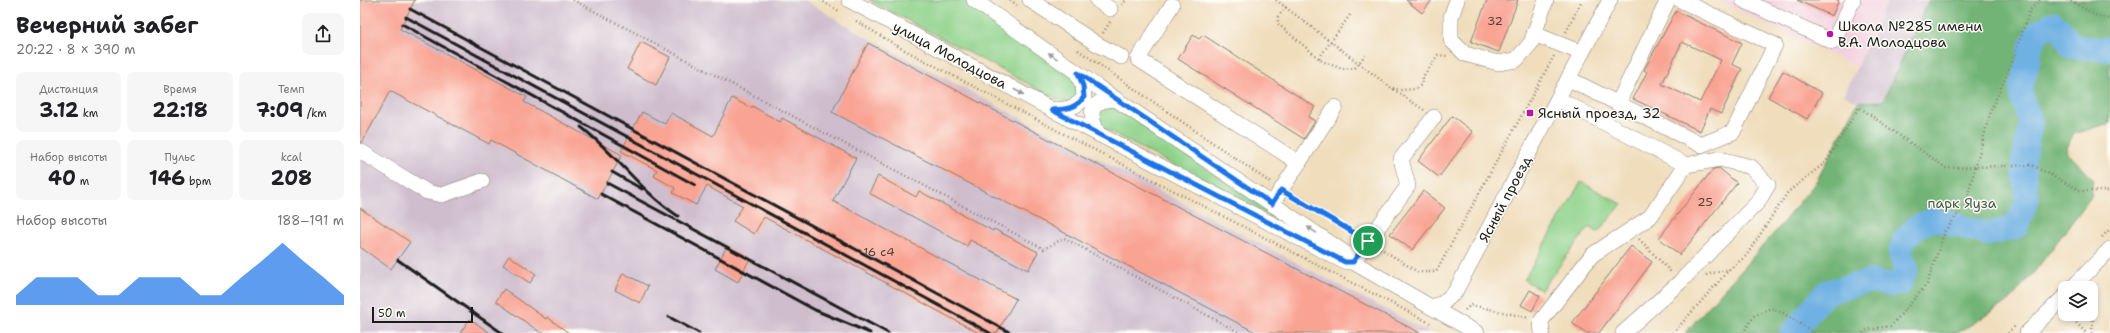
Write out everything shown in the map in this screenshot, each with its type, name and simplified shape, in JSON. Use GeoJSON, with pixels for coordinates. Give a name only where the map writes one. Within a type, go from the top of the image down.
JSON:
{"type":"FeatureCollection","features":[{"type":"Feature","properties":{"kind":"street"},"geometry":{"type":"LineString","coordinates":[[974,0],[1116,99],[1351,256],[1353,262],[1477,333]]}},
{"type":"Feature","properties":{"kind":"street"},"geometry":{"type":"LineString","coordinates":[[1097,0],[1110,9]]}},
{"type":"Feature","properties":{"kind":"street"},"geometry":{"type":"LineString","coordinates":[[1457,0],[1451,17],[1451,40],[1465,54],[1498,63],[1516,60],[1531,43],[1546,0]]}},
{"type":"Feature","properties":{"kind":"street","name":"Ясный проезд"},"geometry":{"type":"LineString","coordinates":[[1431,307],[1443,303],[1455,292],[1610,0]]}},
{"type":"Feature","properties":{"kind":"street"},"geometry":{"type":"LineString","coordinates":[[1618,103],[1668,0]]}},
{"type":"Feature","properties":{"kind":"street"},"geometry":{"type":"LineString","coordinates":[[1569,79],[1702,145],[1733,132],[1775,45],[1680,0]]}},
{"type":"Feature","properties":{"kind":"street"},"geometry":{"type":"LineString","coordinates":[[1743,0],[1833,42],[1853,0]]}},
{"type":"Feature","properties":{"kind":"street"},"geometry":{"type":"LineString","coordinates":[[1027,5],[1121,57]]}},
{"type":"Feature","properties":{"kind":"street"},"geometry":{"type":"LineString","coordinates":[[1172,5],[1138,59],[1299,163]]}},
{"type":"Feature","properties":{"kind":"street","name":"улица Молодцова"},"geometry":{"type":"LineString","coordinates":[[845,6],[1052,110],[1345,262],[1353,262]]}},
{"type":"Feature","properties":{"kind":"street"},"geometry":{"type":"LineString","coordinates":[[1534,34],[1582,53]]}},
{"type":"Feature","properties":{"kind":"street"},"geometry":{"type":"LineString","coordinates":[[1052,110],[1068,108],[1080,103],[1084,97],[1083,86],[1078,73]]}},
{"type":"Feature","properties":{"kind":"street"},"geometry":{"type":"LineString","coordinates":[[1098,134],[1092,122],[1091,111],[1095,104],[1104,100],[1116,99]]}},
{"type":"Feature","properties":{"kind":"street"},"geometry":{"type":"LineString","coordinates":[[1558,99],[1686,165],[1720,159],[1751,167],[1768,185],[1758,202],[1680,282],[1623,333]]}},
{"type":"Feature","properties":{"kind":"street"},"geometry":{"type":"LineString","coordinates":[[1272,204],[1335,107]]}},
{"type":"Feature","properties":{"kind":"street"},"geometry":{"type":"LineString","coordinates":[[1353,262],[1408,186],[1401,159],[1434,117]]}},
{"type":"Feature","properties":{"kind":"street"},"geometry":{"type":"LineString","coordinates":[[360,151],[427,192],[442,195],[482,181]]}},
{"type":"Feature","properties":{"kind":"street"},"geometry":{"type":"LineString","coordinates":[[1541,327],[1592,255],[1650,217],[1686,165]]}},
{"type":"Feature","properties":{"kind":"street"},"geometry":{"type":"LineString","coordinates":[[2079,281],[2110,249]]}},
{"type":"Feature","properties":{"kind":"street"},"geometry":{"type":"LineString","coordinates":[[2027,333],[2058,303]]}},
{"type":"Feature","properties":{"kind":"path"},"geometry":{"type":"LineString","coordinates":[[573,0],[1044,249],[1064,238],[1240,333]]}},
{"type":"Feature","properties":{"kind":"path"},"geometry":{"type":"LineString","coordinates":[[820,0],[845,6]]}},
{"type":"Feature","properties":{"kind":"path"},"geometry":{"type":"LineString","coordinates":[[1010,0],[1027,5]]}},
{"type":"Feature","properties":{"kind":"path"},"geometry":{"type":"LineString","coordinates":[[1276,0],[1390,87],[1434,117]]}},
{"type":"Feature","properties":{"kind":"path"},"geometry":{"type":"LineString","coordinates":[[1074,47],[1281,190],[1418,272],[1436,272],[1560,44],[1582,0]]}},
{"type":"Feature","properties":{"kind":"path"},"geometry":{"type":"LineString","coordinates":[[1863,333],[1867,330],[1891,326],[1904,313],[1927,284],[1945,231],[1965,205],[1991,110],[2012,65],[2030,10],[2040,0]]}},
{"type":"Feature","properties":{"kind":"path"},"geometry":{"type":"LineString","coordinates":[[2067,0],[2076,3],[2102,18],[2110,19]]}},
{"type":"Feature","properties":{"kind":"path"},"geometry":{"type":"LineString","coordinates":[[1286,7],[1278,17],[1278,24],[1319,58],[1342,69],[1355,68],[1365,55]]}},
{"type":"Feature","properties":{"kind":"path"},"geometry":{"type":"LineString","coordinates":[[1319,58],[1350,15]]}},
{"type":"Feature","properties":{"kind":"path"},"geometry":{"type":"LineString","coordinates":[[854,20],[901,48],[1051,128],[1427,323],[1454,320],[1471,305],[1541,327]]}},
{"type":"Feature","properties":{"kind":"path"},"geometry":{"type":"LineString","coordinates":[[1390,87],[1400,90],[1415,89],[1421,85],[1423,77],[1438,56],[1446,56],[1458,47]]}},
{"type":"Feature","properties":{"kind":"path"},"geometry":{"type":"LineString","coordinates":[[1673,333],[1730,269],[1746,256],[1788,192],[1826,162],[1859,107],[1946,168],[2032,165],[2081,191],[2110,191]]}},
{"type":"Feature","properties":{"kind":"path"},"geometry":{"type":"LineString","coordinates":[[1630,230],[1680,282]]}},
{"type":"Feature","properties":{"kind":"path"},"geometry":{"type":"LineString","coordinates":[[1702,277],[1730,269]]}},
{"type":"Feature","properties":{"kind":"path"},"geometry":{"type":"LineString","coordinates":[[2092,333],[2095,279]]}},
{"type":"Feature","properties":{"kind":"path"},"geometry":{"type":"LineString","coordinates":[[1743,333],[1754,316],[1772,308],[1783,312],[1815,333]]}},
{"type":"Feature","properties":{"kind":"path"},"geometry":{"type":"LineString","coordinates":[[2075,321],[2086,333]]}},
{"type":"Feature","properties":{"kind":"shaded area"},"geometry":{"type":"Polygon","coordinates":[[[360,0],[804,0],[868,38],[1430,333],[360,333],[360,0]]]}},
{"type":"Feature","properties":{"kind":"shaded area","name":"Школа №285 имени В.А. Молодцова"},"geometry":{"type":"Polygon","coordinates":[[[1717,0],[1888,0],[1857,67],[1717,0]]]}},
{"type":"Feature","properties":{"kind":"shaded area"},"geometry":{"type":"Polygon","coordinates":[[[1888,0],[1929,0],[1883,101],[1858,102],[1844,95],[1888,0]]]}},
{"type":"Feature","properties":{"kind":"green space"},"geometry":{"type":"Polygon","coordinates":[[[869,0],[963,0],[1074,76],[1078,87],[1076,97],[1068,102],[1061,101],[869,0]]]}},
{"type":"Feature","properties":{"kind":"green space","name":"парк Яуза"},"geometry":{"type":"Polygon","coordinates":[[[1929,0],[2110,0],[2110,123],[2073,134],[2066,151],[2093,179],[2091,197],[2035,271],[2010,300],[1958,333],[1685,333],[1776,231],[1816,182],[1858,102],[1883,101],[1929,0]]]}},
{"type":"Feature","properties":{"kind":"green space"},"geometry":{"type":"Polygon","coordinates":[[[1114,105],[1294,229],[1101,127],[1097,115],[1102,108],[1114,105]]]}},
{"type":"Feature","properties":{"kind":"green space"},"geometry":{"type":"Polygon","coordinates":[[[1581,182],[1622,204],[1598,232],[1589,227],[1541,290],[1524,280],[1581,182]]]}},
{"type":"Feature","properties":{"kind":"building"},"geometry":{"type":"Polygon","coordinates":[[[360,0],[415,0],[400,29],[527,97],[524,102],[622,155],[598,199],[491,140],[489,144],[390,91],[362,143],[360,142],[360,0]]]}},
{"type":"Feature","properties":{"kind":"building"},"geometry":{"type":"Polygon","coordinates":[[[1406,0],[1432,0],[1422,13],[1406,0]]]}},
{"type":"Feature","properties":{"kind":"building"},"geometry":{"type":"Polygon","coordinates":[[[1487,0],[1518,0],[1499,52],[1471,42],[1487,0]]]}},
{"type":"Feature","properties":{"kind":"building"},"geometry":{"type":"Polygon","coordinates":[[[1797,0],[1839,0],[1832,16],[1797,0]]]}},
{"type":"Feature","properties":{"kind":"building"},"geometry":{"type":"Polygon","coordinates":[[[1676,11],[1742,43],[1732,64],[1742,69],[1721,114],[1710,109],[1700,131],[1633,99],[1647,72],[1644,70],[1676,11]],[[1682,42],[1662,84],[1700,102],[1721,60],[1682,42]]]}},
{"type":"Feature","properties":{"kind":"building"},"geometry":{"type":"Polygon","coordinates":[[[1193,35],[1199,39],[1203,35],[1315,107],[1308,117],[1315,121],[1304,139],[1178,59],[1193,35]]]}},
{"type":"Feature","properties":{"kind":"building"},"geometry":{"type":"Polygon","coordinates":[[[641,42],[670,57],[656,85],[627,69],[641,42]]]}},
{"type":"Feature","properties":{"kind":"building"},"geometry":{"type":"Polygon","coordinates":[[[868,43],[1048,139],[1420,333],[1257,333],[832,112],[868,43]]]}},
{"type":"Feature","properties":{"kind":"building"},"geometry":{"type":"Polygon","coordinates":[[[1783,71],[1822,93],[1807,119],[1768,97],[1783,71]]]}},
{"type":"Feature","properties":{"kind":"building"},"geometry":{"type":"Polygon","coordinates":[[[732,98],[751,108],[752,106],[780,122],[782,118],[856,158],[833,201],[1016,299],[997,333],[979,333],[764,217],[754,234],[733,221],[743,206],[707,186],[696,205],[673,193],[675,188],[654,176],[657,170],[621,151],[642,112],[665,124],[671,113],[713,136],[732,98]]]}},
{"type":"Feature","properties":{"kind":"building"},"geometry":{"type":"Polygon","coordinates":[[[1452,116],[1473,132],[1439,177],[1418,161],[1452,116]]]}},
{"type":"Feature","properties":{"kind":"building"},"geometry":{"type":"Polygon","coordinates":[[[1719,168],[1737,183],[1680,255],[1659,238],[1713,169],[1719,168]]]}},
{"type":"Feature","properties":{"kind":"building"},"geometry":{"type":"Polygon","coordinates":[[[878,176],[916,197],[919,191],[993,231],[994,229],[1038,252],[1028,270],[970,240],[967,246],[869,193],[878,176]]]}},
{"type":"Feature","properties":{"kind":"building"},"geometry":{"type":"Polygon","coordinates":[[[1423,191],[1445,208],[1412,250],[1390,234],[1423,191]]]}},
{"type":"Feature","properties":{"kind":"building"},"geometry":{"type":"Polygon","coordinates":[[[360,208],[410,242],[391,269],[360,247],[360,208]]]}},
{"type":"Feature","properties":{"kind":"building"},"geometry":{"type":"Polygon","coordinates":[[[1631,246],[1652,262],[1599,333],[1586,333],[1572,323],[1631,246]]]}},
{"type":"Feature","properties":{"kind":"building"},"geometry":{"type":"Polygon","coordinates":[[[726,248],[749,260],[738,282],[715,269],[726,248]]]}},
{"type":"Feature","properties":{"kind":"building"},"geometry":{"type":"Polygon","coordinates":[[[509,256],[536,274],[530,283],[503,265],[509,256]]]}},
{"type":"Feature","properties":{"kind":"building"},"geometry":{"type":"Polygon","coordinates":[[[623,273],[648,286],[640,303],[615,290],[623,273]]]}},
{"type":"Feature","properties":{"kind":"building"},"geometry":{"type":"Polygon","coordinates":[[[504,289],[546,319],[547,317],[569,333],[541,333],[496,301],[504,289]]]}},
{"type":"Feature","properties":{"kind":"building"},"geometry":{"type":"Polygon","coordinates":[[[1530,290],[1540,296],[1532,311],[1521,305],[1530,290]]]}},
{"type":"Feature","properties":{"kind":"building"},"geometry":{"type":"Polygon","coordinates":[[[470,319],[490,333],[460,333],[470,319]]]}},
{"type":"Feature","properties":{"kind":"waterway"},"geometry":{"type":"LineString","coordinates":[[1792,333],[1826,292],[1871,281],[1891,285],[1900,284],[1907,268],[1900,253],[1904,240],[1916,227],[1934,219],[1988,234],[2016,227],[2027,200],[2023,160],[2031,122],[2022,98],[2021,86],[2027,67],[2031,44],[2039,31],[2053,23],[2062,31],[2072,47],[2110,48]]}},
{"type":"Feature","properties":{"kind":"railway"},"geometry":{"type":"LineString","coordinates":[[410,9],[1011,333]]}},
{"type":"Feature","properties":{"kind":"railway"},"geometry":{"type":"LineString","coordinates":[[406,17],[990,333]]}},
{"type":"Feature","properties":{"kind":"railway"},"geometry":{"type":"LineString","coordinates":[[402,24],[695,185]]}},
{"type":"Feature","properties":{"kind":"railway"},"geometry":{"type":"LineString","coordinates":[[581,127],[606,149],[652,196],[678,216]]}},
{"type":"Feature","properties":{"kind":"railway"},"geometry":{"type":"LineString","coordinates":[[612,172],[642,189]]}},
{"type":"Feature","properties":{"kind":"railway"},"geometry":{"type":"LineString","coordinates":[[607,183],[888,333]]}},
{"type":"Feature","properties":{"kind":"railway"},"geometry":{"type":"LineString","coordinates":[[601,194],[815,310],[870,333]]}},
{"type":"Feature","properties":{"kind":"railway"},"geometry":{"type":"LineString","coordinates":[[398,260],[502,333]]}},
{"type":"Feature","properties":{"kind":"railway"},"geometry":{"type":"LineString","coordinates":[[669,317],[699,333]]}},
{"type":"Feature","properties":{"kind":"place","name":"Школа №285 имени В.А. Молодцова"},"geometry":{"type":"Point","coordinates":[1830,34]}},
{"type":"Feature","properties":{"kind":"place","name":"Ясный проезд, 32"},"geometry":{"type":"Point","coordinates":[1530,113]}},
{"type":"Feature","properties":{"kind":"route"},"geometry":{"type":"LineString","coordinates":[[1078,73],[1272,204],[1281,190],[1368,241],[1353,262],[1345,262],[1052,110],[1068,108],[1080,103],[1084,97],[1083,86],[1078,73]]}}]}
